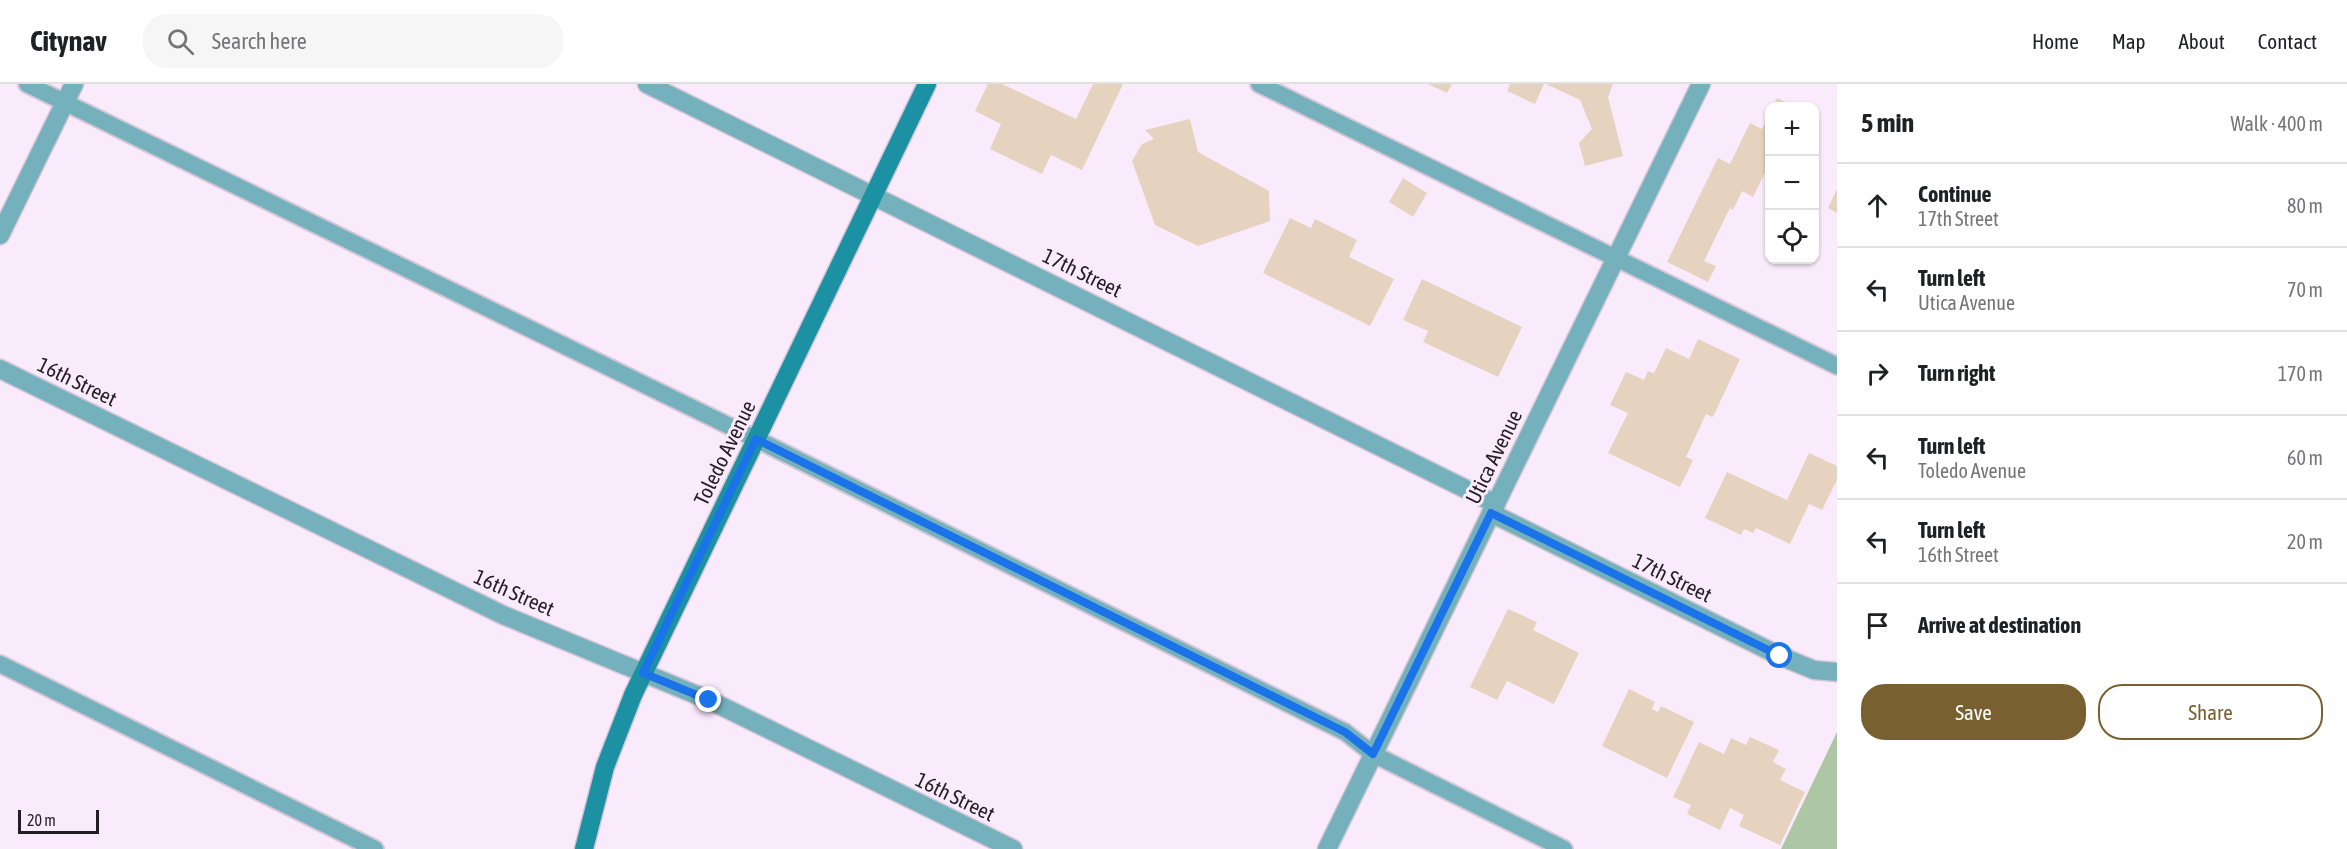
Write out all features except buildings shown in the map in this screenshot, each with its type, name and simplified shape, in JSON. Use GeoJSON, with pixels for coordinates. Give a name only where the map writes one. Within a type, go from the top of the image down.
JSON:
{"type":"FeatureCollection","features":[{"type":"Feature","properties":{"kind":"street"},"geometry":{"type":"LineString","coordinates":[[0,235],[74,84]]}},
{"type":"Feature","properties":{"kind":"street","name":"17th Street"},"geometry":{"type":"LineString","coordinates":[[648,84],[873,195],[1780,656],[1814,670],[1837,672]]}},
{"type":"Feature","properties":{"kind":"street","name":"Toledo Avenue"},"geometry":{"type":"LineString","coordinates":[[584,849],[605,767],[643,673],[927,84]]}},
{"type":"Feature","properties":{"kind":"street","name":"Utica Avenue"},"geometry":{"type":"LineString","coordinates":[[1327,849],[1701,84]]}},
{"type":"Feature","properties":{"kind":"street","name":"16th Street"},"geometry":{"type":"LineString","coordinates":[[0,369],[503,615],[709,700],[1013,849]]}},
{"type":"Feature","properties":{"kind":"lane"},"geometry":{"type":"LineString","coordinates":[[27,84],[756,439],[1345,732],[1373,754],[1564,849]]}},
{"type":"Feature","properties":{"kind":"lane"},"geometry":{"type":"LineString","coordinates":[[1259,84],[1837,366]]}},
{"type":"Feature","properties":{"kind":"lane"},"geometry":{"type":"LineString","coordinates":[[0,664],[375,849]]}},
{"type":"Feature","properties":{"kind":"green space"},"geometry":{"type":"Polygon","coordinates":[[[1837,732],[1837,849],[1781,849],[1837,732]]]}},
{"type":"Feature","properties":{"kind":"route"},"geometry":{"type":"LineString","coordinates":[[709,700],[643,673],[756,439],[1345,732],[1373,754],[1491,513],[1780,656]]}}]}
